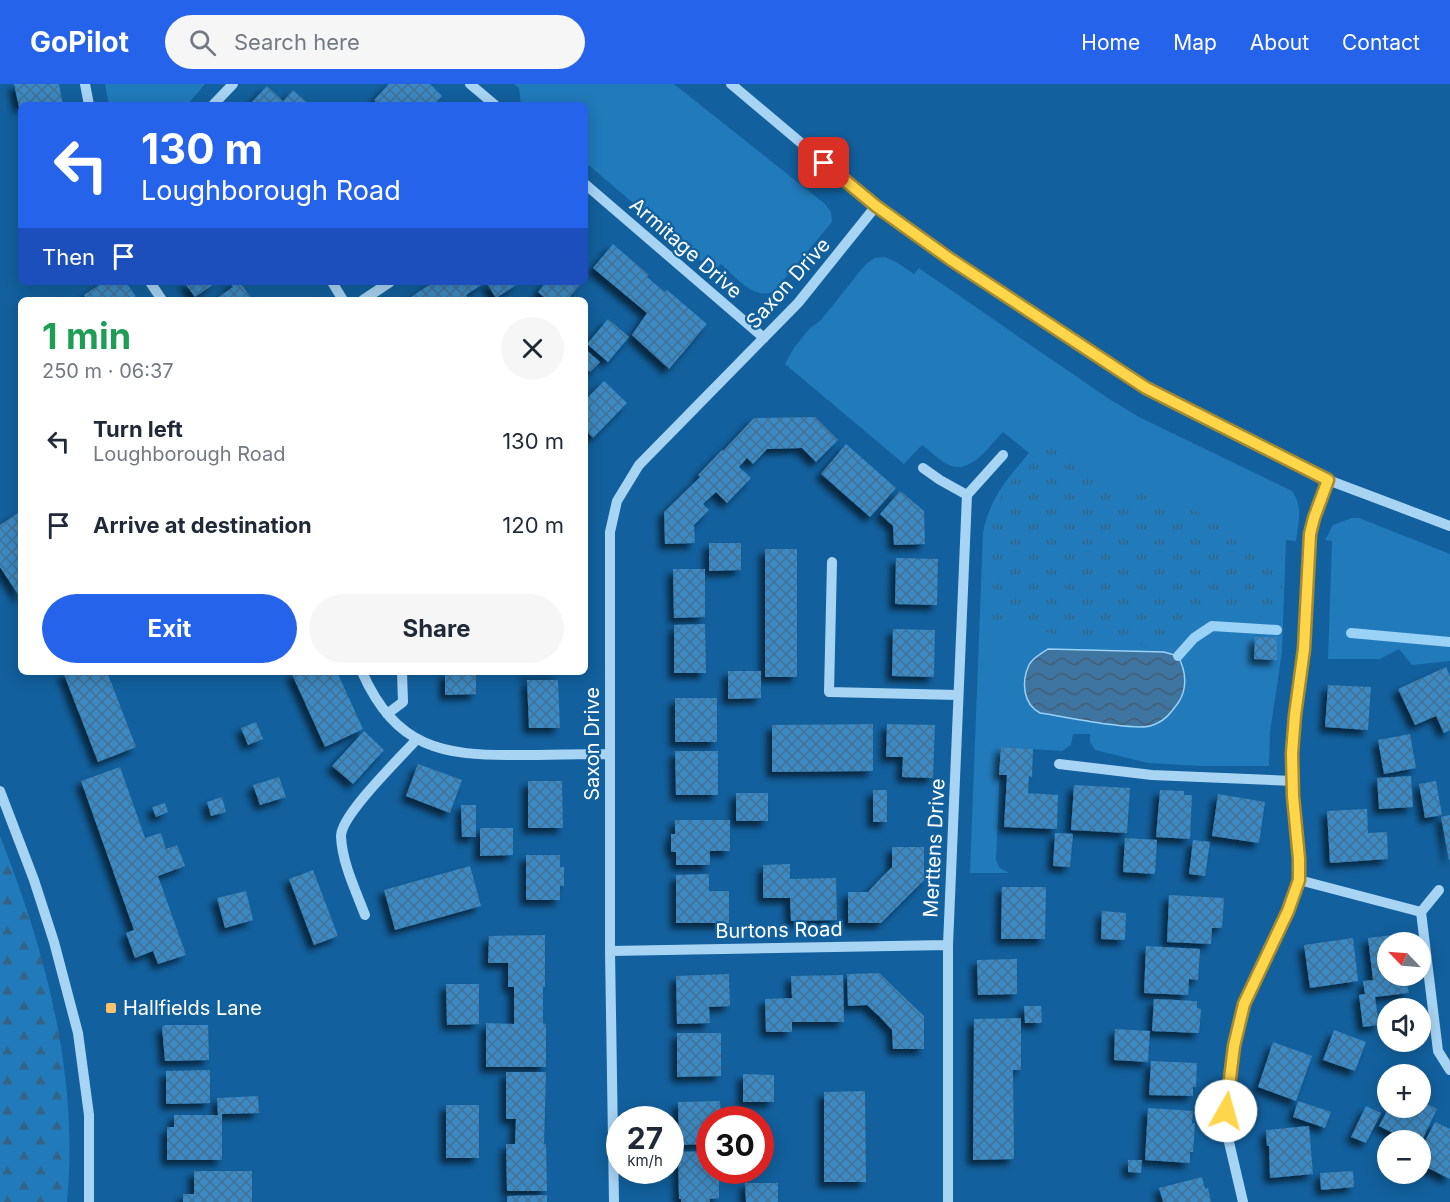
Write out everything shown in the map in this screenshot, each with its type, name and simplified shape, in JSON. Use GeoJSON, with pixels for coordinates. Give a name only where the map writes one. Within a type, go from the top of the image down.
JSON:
{"type":"FeatureCollection","features":[{"type":"Feature","properties":{"kind":"street"},"geometry":{"type":"LineString","coordinates":[[84,84],[87,102]]}},
{"type":"Feature","properties":{"kind":"street"},"geometry":{"type":"LineString","coordinates":[[216,102],[233,84]]}},
{"type":"Feature","properties":{"kind":"street"},"geometry":{"type":"LineString","coordinates":[[470,84],[491,102]]}},
{"type":"Feature","properties":{"kind":"street"},"geometry":{"type":"LineString","coordinates":[[731,84],[876,206],[950,259],[1146,388],[1328,480],[1450,526]]}},
{"type":"Feature","properties":{"kind":"street","name":"Armitage Drive"},"geometry":{"type":"LineString","coordinates":[[588,187],[764,338]]}},
{"type":"Feature","properties":{"kind":"street","name":"Saxon Drive"},"geometry":{"type":"LineString","coordinates":[[614,1202],[610,951],[610,532],[617,501],[639,465],[798,303],[876,206]]}},
{"type":"Feature","properties":{"kind":"street"},"geometry":{"type":"LineString","coordinates":[[368,297],[386,285]]}},
{"type":"Feature","properties":{"kind":"street"},"geometry":{"type":"LineString","coordinates":[[923,468],[967,495],[1003,455]]}},
{"type":"Feature","properties":{"kind":"street"},"geometry":{"type":"LineString","coordinates":[[1243,1202],[1225,1125],[1234,1046],[1244,1004],[1288,911],[1299,880],[1293,781],[1293,734],[1304,653],[1310,534],[1328,480]]}},
{"type":"Feature","properties":{"kind":"street","name":"Merttens Drive"},"geometry":{"type":"LineString","coordinates":[[948,1202],[948,945],[967,495]]}},
{"type":"Feature","properties":{"kind":"street"},"geometry":{"type":"LineString","coordinates":[[832,562],[829,692],[958,695]]}},
{"type":"Feature","properties":{"kind":"street"},"geometry":{"type":"LineString","coordinates":[[364,675],[377,702],[395,723],[417,739],[441,749],[470,755],[610,754]]}},
{"type":"Feature","properties":{"kind":"street"},"geometry":{"type":"LineString","coordinates":[[387,714],[403,702],[402,675]]}},
{"type":"Feature","properties":{"kind":"street"},"geometry":{"type":"LineString","coordinates":[[365,915],[343,854],[341,834],[345,822],[362,800],[417,739]]}},
{"type":"Feature","properties":{"kind":"street"},"geometry":{"type":"LineString","coordinates":[[1059,764],[1152,775],[1293,781]]}},
{"type":"Feature","properties":{"kind":"street"},"geometry":{"type":"LineString","coordinates":[[0,791],[34,880],[54,942],[78,1033],[89,1115],[89,1202]]}},
{"type":"Feature","properties":{"kind":"street"},"geometry":{"type":"LineString","coordinates":[[1299,880],[1422,912]]}},
{"type":"Feature","properties":{"kind":"street"},"geometry":{"type":"LineString","coordinates":[[1439,890],[1422,912],[1438,1051],[1450,1070]]}},
{"type":"Feature","properties":{"kind":"street","name":"Burtons Road"},"geometry":{"type":"LineString","coordinates":[[610,951],[948,945]]}},
{"type":"Feature","properties":{"kind":"green space"},"geometry":{"type":"Polygon","coordinates":[[[105,84],[205,84],[190,102],[108,102],[105,84]]]}},
{"type":"Feature","properties":{"kind":"green space"},"geometry":{"type":"Polygon","coordinates":[[[514,84],[674,84],[825,204],[831,212],[832,222],[775,290],[768,293],[753,291],[721,264],[714,272],[588,165],[588,102],[521,102],[519,88],[514,84]]]}},
{"type":"Feature","properties":{"kind":"green space"},"geometry":{"type":"Polygon","coordinates":[[[885,257],[914,274],[919,268],[1109,399],[1141,418],[1292,491],[1298,503],[1299,521],[1296,541],[1286,540],[1282,652],[1270,732],[1269,766],[1148,763],[1095,750],[1090,742],[1090,734],[1073,734],[1071,745],[1062,751],[1001,747],[996,860],[1000,868],[1009,873],[970,873],[983,532],[995,499],[1029,453],[1003,432],[986,451],[965,466],[949,465],[922,445],[904,464],[785,364],[809,329],[821,320],[865,265],[874,258],[885,257]]]}},
{"type":"Feature","properties":{"kind":"green space"},"geometry":{"type":"Polygon","coordinates":[[[1048,441],[1109,480],[1180,503],[1260,548],[1285,559],[1283,606],[1239,605],[1206,609],[1196,612],[1147,646],[985,624],[985,562],[993,517],[1008,486],[1048,441]]]}},
{"type":"Feature","properties":{"kind":"green space"},"geometry":{"type":"Polygon","coordinates":[[[1352,518],[1359,518],[1450,554],[1450,661],[1412,665],[1399,649],[1380,659],[1328,659],[1332,541],[1325,540],[1333,525],[1352,518]]]}},
{"type":"Feature","properties":{"kind":"green space"},"geometry":{"type":"Polygon","coordinates":[[[0,836],[32,925],[55,1015],[68,1108],[67,1202],[0,1202],[0,836]]]}},
{"type":"Feature","properties":{"kind":"water"},"geometry":{"type":"Polygon","coordinates":[[[1048,649],[1164,652],[1178,656],[1183,668],[1185,686],[1181,698],[1169,714],[1163,720],[1150,726],[1114,725],[1040,713],[1030,704],[1024,685],[1026,672],[1031,662],[1048,649]]]}},
{"type":"Feature","properties":{"kind":"building"},"geometry":{"type":"Polygon","coordinates":[[[14,84],[59,84],[62,102],[18,103],[14,84]]]}},
{"type":"Feature","properties":{"kind":"building"},"geometry":{"type":"Polygon","coordinates":[[[389,84],[430,84],[442,96],[438,102],[376,102],[374,100],[389,84]]]}},
{"type":"Feature","properties":{"kind":"building"},"geometry":{"type":"Polygon","coordinates":[[[267,86],[283,101],[293,90],[307,102],[252,102],[267,86]]]}},
{"type":"Feature","properties":{"kind":"building"},"geometry":{"type":"Polygon","coordinates":[[[613,244],[649,275],[647,277],[665,292],[667,290],[707,324],[669,369],[632,335],[647,313],[593,268],[613,244]]]}},
{"type":"Feature","properties":{"kind":"building"},"geometry":{"type":"Polygon","coordinates":[[[99,285],[128,285],[136,297],[85,297],[84,295],[99,285]]]}},
{"type":"Feature","properties":{"kind":"building"},"geometry":{"type":"Polygon","coordinates":[[[186,285],[213,285],[195,297],[186,285]]]}},
{"type":"Feature","properties":{"kind":"building"},"geometry":{"type":"Polygon","coordinates":[[[231,285],[242,285],[250,297],[218,297],[233,287],[231,285]]]}},
{"type":"Feature","properties":{"kind":"building"},"geometry":{"type":"Polygon","coordinates":[[[429,285],[481,285],[466,295],[467,297],[411,297],[429,285]]]}},
{"type":"Feature","properties":{"kind":"building"},"geometry":{"type":"Polygon","coordinates":[[[488,285],[516,285],[498,297],[488,285]]]}},
{"type":"Feature","properties":{"kind":"building"},"geometry":{"type":"Polygon","coordinates":[[[544,285],[580,285],[570,297],[544,297],[538,292],[544,285]]]}},
{"type":"Feature","properties":{"kind":"building"},"geometry":{"type":"Polygon","coordinates":[[[608,319],[629,337],[608,362],[588,343],[608,319]]]}},
{"type":"Feature","properties":{"kind":"building"},"geometry":{"type":"Polygon","coordinates":[[[588,352],[600,362],[590,372],[588,370],[588,352]]]}},
{"type":"Feature","properties":{"kind":"building"},"geometry":{"type":"Polygon","coordinates":[[[604,381],[627,403],[593,438],[588,433],[588,397],[604,381]]]}},
{"type":"Feature","properties":{"kind":"building"},"geometry":{"type":"Polygon","coordinates":[[[815,417],[838,440],[816,462],[802,448],[767,449],[753,464],[747,458],[739,467],[751,478],[727,503],[716,492],[703,504],[709,510],[694,525],[695,543],[665,544],[664,512],[754,418],[815,417]]]}},
{"type":"Feature","properties":{"kind":"building"},"geometry":{"type":"Polygon","coordinates":[[[846,444],[896,488],[870,517],[821,474],[846,444]]]}},
{"type":"Feature","properties":{"kind":"building"},"geometry":{"type":"Polygon","coordinates":[[[900,491],[924,511],[925,544],[894,545],[893,526],[880,514],[900,491]]]}},
{"type":"Feature","properties":{"kind":"building"},"geometry":{"type":"Polygon","coordinates":[[[18,513],[18,594],[0,567],[0,525],[18,513]]]}},
{"type":"Feature","properties":{"kind":"building"},"geometry":{"type":"Polygon","coordinates":[[[709,543],[741,543],[741,570],[709,571],[709,543]]]}},
{"type":"Feature","properties":{"kind":"building"},"geometry":{"type":"Polygon","coordinates":[[[765,549],[797,549],[797,677],[765,677],[765,549]]]}},
{"type":"Feature","properties":{"kind":"building"},"geometry":{"type":"Polygon","coordinates":[[[896,558],[938,559],[937,605],[895,604],[896,558]]]}},
{"type":"Feature","properties":{"kind":"building"},"geometry":{"type":"Polygon","coordinates":[[[673,569],[705,569],[705,617],[674,618],[673,569]]]}},
{"type":"Feature","properties":{"kind":"building"},"geometry":{"type":"Polygon","coordinates":[[[705,624],[706,673],[674,673],[674,625],[705,624]]]}},
{"type":"Feature","properties":{"kind":"building"},"geometry":{"type":"Polygon","coordinates":[[[893,629],[935,630],[934,677],[892,676],[893,629]]]}},
{"type":"Feature","properties":{"kind":"building"},"geometry":{"type":"Polygon","coordinates":[[[1255,637],[1277,637],[1277,660],[1254,659],[1255,637]]]}},
{"type":"Feature","properties":{"kind":"building"},"geometry":{"type":"Polygon","coordinates":[[[1446,667],[1450,676],[1450,730],[1444,733],[1436,716],[1415,725],[1398,689],[1446,667]]]}},
{"type":"Feature","properties":{"kind":"building"},"geometry":{"type":"Polygon","coordinates":[[[728,671],[761,671],[761,698],[728,699],[728,671]]]}},
{"type":"Feature","properties":{"kind":"building"},"geometry":{"type":"Polygon","coordinates":[[[64,675],[108,675],[136,747],[98,762],[64,675]]]}},
{"type":"Feature","properties":{"kind":"building"},"geometry":{"type":"Polygon","coordinates":[[[292,675],[338,675],[363,729],[325,747],[292,675]]]}},
{"type":"Feature","properties":{"kind":"building"},"geometry":{"type":"Polygon","coordinates":[[[445,675],[476,675],[476,694],[445,695],[445,675]]]}},
{"type":"Feature","properties":{"kind":"building"},"geometry":{"type":"Polygon","coordinates":[[[527,680],[558,680],[560,728],[529,728],[527,680]]]}},
{"type":"Feature","properties":{"kind":"building"},"geometry":{"type":"Polygon","coordinates":[[[1328,685],[1371,687],[1368,730],[1325,727],[1328,685]]]}},
{"type":"Feature","properties":{"kind":"building"},"geometry":{"type":"Polygon","coordinates":[[[675,698],[717,698],[717,742],[675,742],[675,698]]]}},
{"type":"Feature","properties":{"kind":"building"},"geometry":{"type":"Polygon","coordinates":[[[256,722],[263,739],[248,745],[241,728],[256,722]]]}},
{"type":"Feature","properties":{"kind":"building"},"geometry":{"type":"Polygon","coordinates":[[[873,724],[873,771],[772,772],[772,725],[873,724]]]}},
{"type":"Feature","properties":{"kind":"building"},"geometry":{"type":"Polygon","coordinates":[[[887,724],[935,725],[933,778],[902,777],[903,757],[886,757],[887,724]]]}},
{"type":"Feature","properties":{"kind":"building"},"geometry":{"type":"Polygon","coordinates":[[[364,731],[384,750],[353,784],[332,766],[364,731]]]}},
{"type":"Feature","properties":{"kind":"building"},"geometry":{"type":"Polygon","coordinates":[[[1410,734],[1416,768],[1384,774],[1378,740],[1410,734]]]}},
{"type":"Feature","properties":{"kind":"building"},"geometry":{"type":"Polygon","coordinates":[[[1001,747],[1033,749],[1032,777],[1029,776],[1028,793],[1058,795],[1057,829],[1004,827],[1007,775],[999,775],[1001,747]]]}},
{"type":"Feature","properties":{"kind":"building"},"geometry":{"type":"Polygon","coordinates":[[[675,751],[718,751],[718,795],[676,795],[675,751]]]}},
{"type":"Feature","properties":{"kind":"building"},"geometry":{"type":"Polygon","coordinates":[[[418,764],[462,780],[450,813],[406,796],[418,764]]]}},
{"type":"Feature","properties":{"kind":"building"},"geometry":{"type":"Polygon","coordinates":[[[120,767],[145,838],[161,833],[166,849],[177,845],[185,866],[158,876],[186,955],[158,964],[153,951],[135,958],[126,933],[134,930],[81,781],[120,767]]]}},
{"type":"Feature","properties":{"kind":"building"},"geometry":{"type":"Polygon","coordinates":[[[1411,776],[1413,807],[1379,809],[1377,778],[1411,776]]]}},
{"type":"Feature","properties":{"kind":"building"},"geometry":{"type":"Polygon","coordinates":[[[279,777],[286,797],[260,805],[253,785],[279,777]]]}},
{"type":"Feature","properties":{"kind":"building"},"geometry":{"type":"Polygon","coordinates":[[[528,781],[562,781],[563,828],[528,828],[528,781]]]}},
{"type":"Feature","properties":{"kind":"building"},"geometry":{"type":"Polygon","coordinates":[[[1436,781],[1442,815],[1425,818],[1419,784],[1436,781]]]}},
{"type":"Feature","properties":{"kind":"building"},"geometry":{"type":"Polygon","coordinates":[[[1074,785],[1130,788],[1127,833],[1071,830],[1074,785]]]}},
{"type":"Feature","properties":{"kind":"building"},"geometry":{"type":"Polygon","coordinates":[[[873,790],[887,790],[887,822],[873,822],[873,790]]]}},
{"type":"Feature","properties":{"kind":"building"},"geometry":{"type":"Polygon","coordinates":[[[1160,790],[1184,791],[1184,795],[1192,795],[1190,839],[1156,837],[1160,790]]]}},
{"type":"Feature","properties":{"kind":"building"},"geometry":{"type":"Polygon","coordinates":[[[736,793],[768,793],[768,821],[736,821],[736,793]]]}},
{"type":"Feature","properties":{"kind":"building"},"geometry":{"type":"Polygon","coordinates":[[[1218,794],[1265,802],[1259,843],[1212,836],[1218,794]]]}},
{"type":"Feature","properties":{"kind":"building"},"geometry":{"type":"Polygon","coordinates":[[[222,797],[226,812],[211,816],[207,802],[222,797]]]}},
{"type":"Feature","properties":{"kind":"building"},"geometry":{"type":"Polygon","coordinates":[[[165,803],[168,812],[156,817],[152,807],[165,803]]]}},
{"type":"Feature","properties":{"kind":"building"},"geometry":{"type":"Polygon","coordinates":[[[461,805],[476,805],[476,837],[462,837],[461,805]]]}},
{"type":"Feature","properties":{"kind":"building"},"geometry":{"type":"Polygon","coordinates":[[[1367,809],[1368,833],[1387,832],[1388,859],[1330,863],[1327,811],[1367,809]]]}},
{"type":"Feature","properties":{"kind":"building"},"geometry":{"type":"Polygon","coordinates":[[[1450,815],[1450,859],[1449,860],[1441,817],[1450,815]]]}},
{"type":"Feature","properties":{"kind":"building"},"geometry":{"type":"Polygon","coordinates":[[[675,820],[730,820],[730,851],[710,851],[710,865],[676,865],[676,852],[671,852],[671,834],[675,834],[675,820]]]}},
{"type":"Feature","properties":{"kind":"building"},"geometry":{"type":"Polygon","coordinates":[[[480,828],[513,828],[513,855],[480,856],[480,828]]]}},
{"type":"Feature","properties":{"kind":"building"},"geometry":{"type":"Polygon","coordinates":[[[1055,833],[1073,834],[1070,867],[1053,866],[1055,833]]]}},
{"type":"Feature","properties":{"kind":"building"},"geometry":{"type":"Polygon","coordinates":[[[1125,838],[1157,840],[1155,874],[1123,872],[1125,838]]]}},
{"type":"Feature","properties":{"kind":"building"},"geometry":{"type":"Polygon","coordinates":[[[1193,840],[1210,842],[1205,876],[1189,874],[1193,840]]]}},
{"type":"Feature","properties":{"kind":"building"},"geometry":{"type":"Polygon","coordinates":[[[892,847],[924,847],[924,880],[881,923],[848,923],[848,892],[868,892],[892,867],[892,847]]]}},
{"type":"Feature","properties":{"kind":"building"},"geometry":{"type":"Polygon","coordinates":[[[526,855],[560,855],[560,867],[564,867],[564,886],[560,886],[560,900],[526,900],[526,855]]]}},
{"type":"Feature","properties":{"kind":"building"},"geometry":{"type":"Polygon","coordinates":[[[790,864],[790,879],[836,878],[837,920],[791,921],[790,898],[763,898],[763,865],[790,864]]]}},
{"type":"Feature","properties":{"kind":"building"},"geometry":{"type":"Polygon","coordinates":[[[470,866],[481,906],[395,930],[384,890],[470,866]]]}},
{"type":"Feature","properties":{"kind":"building"},"geometry":{"type":"Polygon","coordinates":[[[313,870],[338,936],[314,945],[289,879],[313,870]]]}},
{"type":"Feature","properties":{"kind":"building"},"geometry":{"type":"Polygon","coordinates":[[[709,874],[709,891],[729,891],[729,923],[676,923],[676,875],[709,874]]]}},
{"type":"Feature","properties":{"kind":"building"},"geometry":{"type":"Polygon","coordinates":[[[1002,887],[1046,887],[1045,939],[1001,939],[1002,887]]]}},
{"type":"Feature","properties":{"kind":"building"},"geometry":{"type":"Polygon","coordinates":[[[246,891],[253,920],[225,928],[217,898],[246,891]]]}},
{"type":"Feature","properties":{"kind":"building"},"geometry":{"type":"Polygon","coordinates":[[[1169,895],[1224,898],[1222,928],[1212,928],[1211,944],[1167,942],[1169,895]]]}},
{"type":"Feature","properties":{"kind":"building"},"geometry":{"type":"Polygon","coordinates":[[[1102,911],[1126,913],[1125,940],[1101,939],[1102,911]]]}},
{"type":"Feature","properties":{"kind":"building"},"geometry":{"type":"Polygon","coordinates":[[[545,935],[543,1023],[546,1024],[546,1067],[486,1067],[486,1023],[514,1024],[514,987],[508,987],[508,963],[488,963],[489,936],[545,935]]]}},
{"type":"Feature","properties":{"kind":"building"},"geometry":{"type":"Polygon","coordinates":[[[1377,937],[1377,986],[1408,986],[1409,993],[1375,997],[1377,1025],[1363,1027],[1359,995],[1365,994],[1363,981],[1373,980],[1368,938],[1377,937]]]}},
{"type":"Feature","properties":{"kind":"building"},"geometry":{"type":"Polygon","coordinates":[[[1353,938],[1358,981],[1310,988],[1304,945],[1353,938]]]}},
{"type":"Feature","properties":{"kind":"building"},"geometry":{"type":"Polygon","coordinates":[[[1146,946],[1200,949],[1198,980],[1189,979],[1188,995],[1144,993],[1146,946]]]}},
{"type":"Feature","properties":{"kind":"building"},"geometry":{"type":"Polygon","coordinates":[[[1017,959],[1017,994],[978,995],[977,960],[1017,959]]]}},
{"type":"Feature","properties":{"kind":"building"},"geometry":{"type":"Polygon","coordinates":[[[879,973],[924,1016],[924,1049],[893,1049],[892,1030],[880,1017],[867,1005],[848,1006],[847,974],[879,973]]]}},
{"type":"Feature","properties":{"kind":"building"},"geometry":{"type":"Polygon","coordinates":[[[729,974],[730,1006],[709,1007],[710,1023],[677,1024],[676,976],[729,974]]]}},
{"type":"Feature","properties":{"kind":"building"},"geometry":{"type":"Polygon","coordinates":[[[843,975],[844,1022],[792,1022],[792,1032],[766,1032],[765,999],[792,998],[791,976],[843,975]]]}},
{"type":"Feature","properties":{"kind":"building"},"geometry":{"type":"Polygon","coordinates":[[[446,984],[479,984],[479,1024],[447,1025],[446,984]]]}},
{"type":"Feature","properties":{"kind":"building"},"geometry":{"type":"Polygon","coordinates":[[[1154,999],[1197,1001],[1197,1008],[1201,1009],[1199,1033],[1152,1031],[1154,999]]]}},
{"type":"Feature","properties":{"kind":"building"},"geometry":{"type":"Polygon","coordinates":[[[1024,1006],[1041,1006],[1042,1023],[1025,1023],[1024,1006]]]}},
{"type":"Feature","properties":{"kind":"building"},"geometry":{"type":"Polygon","coordinates":[[[1021,1018],[1021,1070],[1013,1070],[1014,1159],[973,1160],[974,1019],[1021,1018]]]}},
{"type":"Feature","properties":{"kind":"building"},"geometry":{"type":"Polygon","coordinates":[[[165,1025],[208,1025],[209,1060],[165,1061],[162,1027],[165,1025]]]}},
{"type":"Feature","properties":{"kind":"building"},"geometry":{"type":"Polygon","coordinates":[[[1115,1029],[1150,1031],[1148,1062],[1114,1060],[1115,1029]]]}},
{"type":"Feature","properties":{"kind":"building"},"geometry":{"type":"Polygon","coordinates":[[[1334,1030],[1366,1042],[1355,1071],[1323,1060],[1334,1030]]]}},
{"type":"Feature","properties":{"kind":"building"},"geometry":{"type":"Polygon","coordinates":[[[677,1033],[721,1033],[721,1076],[677,1077],[677,1033]]]}},
{"type":"Feature","properties":{"kind":"building"},"geometry":{"type":"Polygon","coordinates":[[[1273,1042],[1312,1056],[1296,1101],[1258,1087],[1273,1042]]]}},
{"type":"Feature","properties":{"kind":"building"},"geometry":{"type":"Polygon","coordinates":[[[1151,1061],[1197,1063],[1196,1087],[1193,1087],[1193,1096],[1149,1095],[1151,1061]]]}},
{"type":"Feature","properties":{"kind":"building"},"geometry":{"type":"Polygon","coordinates":[[[210,1070],[210,1103],[166,1104],[166,1071],[210,1070]]]}},
{"type":"Feature","properties":{"kind":"building"},"geometry":{"type":"Polygon","coordinates":[[[506,1072],[546,1072],[544,1144],[546,1144],[547,1191],[507,1191],[506,1144],[515,1144],[516,1119],[506,1119],[506,1072]]]}},
{"type":"Feature","properties":{"kind":"building"},"geometry":{"type":"Polygon","coordinates":[[[743,1074],[774,1075],[774,1102],[743,1102],[743,1074]]]}},
{"type":"Feature","properties":{"kind":"building"},"geometry":{"type":"Polygon","coordinates":[[[865,1091],[866,1182],[824,1182],[824,1092],[865,1091]]]}},
{"type":"Feature","properties":{"kind":"building"},"geometry":{"type":"Polygon","coordinates":[[[258,1096],[259,1113],[222,1114],[222,1160],[167,1160],[167,1127],[174,1127],[174,1115],[218,1115],[217,1098],[258,1096]]]}},
{"type":"Feature","properties":{"kind":"building"},"geometry":{"type":"Polygon","coordinates":[[[720,1101],[720,1106],[696,1106],[696,1144],[684,1145],[684,1106],[678,1106],[678,1102],[720,1101]]]}},
{"type":"Feature","properties":{"kind":"building"},"geometry":{"type":"Polygon","coordinates":[[[1298,1101],[1331,1112],[1325,1128],[1293,1117],[1298,1101]]]}},
{"type":"Feature","properties":{"kind":"building"},"geometry":{"type":"Polygon","coordinates":[[[446,1105],[479,1105],[479,1158],[446,1158],[446,1105]]]}},
{"type":"Feature","properties":{"kind":"building"},"geometry":{"type":"Polygon","coordinates":[[[1366,1106],[1377,1111],[1378,1118],[1366,1143],[1351,1137],[1366,1106]]]}},
{"type":"Feature","properties":{"kind":"building"},"geometry":{"type":"Polygon","coordinates":[[[1431,1106],[1437,1109],[1427,1130],[1387,1130],[1379,1126],[1383,1118],[1431,1118],[1431,1106]]]}},
{"type":"Feature","properties":{"kind":"building"},"geometry":{"type":"Polygon","coordinates":[[[1148,1108],[1193,1111],[1192,1123],[1195,1123],[1190,1163],[1145,1160],[1148,1108]]]}},
{"type":"Feature","properties":{"kind":"building"},"geometry":{"type":"Polygon","coordinates":[[[1435,1122],[1450,1129],[1450,1179],[1431,1170],[1431,1130],[1435,1122]]]}},
{"type":"Feature","properties":{"kind":"building"},"geometry":{"type":"Polygon","coordinates":[[[1309,1126],[1313,1174],[1270,1178],[1266,1130],[1309,1126]]]}},
{"type":"Feature","properties":{"kind":"building"},"geometry":{"type":"Polygon","coordinates":[[[696,1151],[696,1184],[719,1184],[719,1198],[710,1199],[710,1202],[681,1202],[679,1184],[684,1184],[684,1152],[696,1151]]]}},
{"type":"Feature","properties":{"kind":"building"},"geometry":{"type":"Polygon","coordinates":[[[1128,1160],[1142,1160],[1141,1173],[1128,1172],[1128,1160]]]}},
{"type":"Feature","properties":{"kind":"building"},"geometry":{"type":"Polygon","coordinates":[[[194,1171],[252,1171],[252,1202],[183,1202],[183,1194],[194,1194],[194,1171]]]}},
{"type":"Feature","properties":{"kind":"building"},"geometry":{"type":"Polygon","coordinates":[[[1353,1171],[1354,1187],[1321,1190],[1320,1173],[1353,1171]]]}},
{"type":"Feature","properties":{"kind":"building"},"geometry":{"type":"Polygon","coordinates":[[[1202,1177],[1205,1189],[1208,1188],[1211,1202],[1163,1202],[1159,1188],[1202,1177]]]}},
{"type":"Feature","properties":{"kind":"building"},"geometry":{"type":"Polygon","coordinates":[[[778,1183],[778,1202],[746,1202],[745,1184],[778,1183]]]}},
{"type":"Feature","properties":{"kind":"building"},"geometry":{"type":"Polygon","coordinates":[[[547,1195],[547,1202],[507,1202],[507,1196],[547,1195]]]}},
{"type":"Feature","properties":{"kind":"waterway"},"geometry":{"type":"LineString","coordinates":[[1178,656],[1194,638],[1212,626],[1277,630]]}},
{"type":"Feature","properties":{"kind":"waterway"},"geometry":{"type":"LineString","coordinates":[[1351,633],[1450,642]]}},
{"type":"Feature","properties":{"kind":"place","name":"Hallfields Lane"},"geometry":{"type":"Point","coordinates":[111,1008]}},
{"type":"Feature","properties":{"kind":"route"},"geometry":{"type":"LineString","coordinates":[[824,163],[876,206],[950,259],[1146,388],[1328,480],[1310,534],[1304,649],[1293,734],[1293,796],[1299,880],[1288,911],[1244,1004],[1234,1046],[1226,1111]]}}]}
